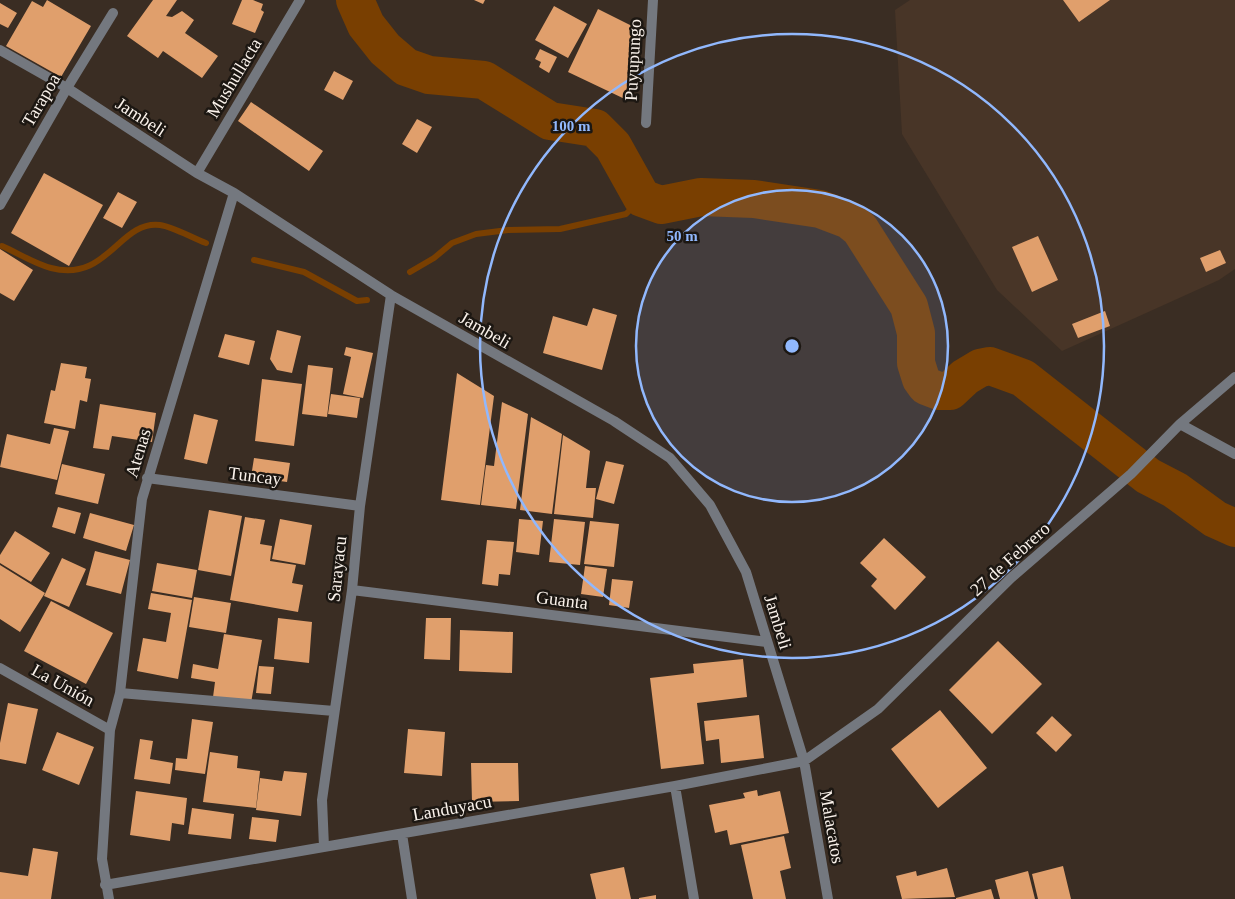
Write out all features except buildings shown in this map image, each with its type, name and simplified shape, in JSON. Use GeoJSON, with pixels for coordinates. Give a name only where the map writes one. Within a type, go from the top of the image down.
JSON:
{"type":"FeatureCollection","features":[{"type":"Feature","properties":{"kind":"street","name":"Mushullacta"},"geometry":{"type":"LineString","coordinates":[[197,173],[300,0]]}},
{"type":"Feature","properties":{"kind":"street","name":"Puyupungo"},"geometry":{"type":"LineString","coordinates":[[646,123],[653,0]]}},
{"type":"Feature","properties":{"kind":"street","name":"Tarapoa"},"geometry":{"type":"LineString","coordinates":[[0,205],[67,88],[113,13]]}},
{"type":"Feature","properties":{"kind":"street","name":"Jambeli"},"geometry":{"type":"LineString","coordinates":[[0,50],[67,88],[197,173],[234,193],[391,295],[614,421],[670,458],[710,505],[746,572],[804,761]]}},
{"type":"Feature","properties":{"kind":"street","name":"Atenas"},"geometry":{"type":"LineString","coordinates":[[109,899],[102,859],[110,730],[120,693],[142,499],[234,193]]}},
{"type":"Feature","properties":{"kind":"street","name":"Sarayacu"},"geometry":{"type":"LineString","coordinates":[[324,847],[322,800],[352,590],[360,506],[391,295]]}},
{"type":"Feature","properties":{"kind":"street","name":"27 de Febrero"},"geometry":{"type":"LineString","coordinates":[[804,761],[878,708],[1011,578],[1131,474],[1180,424],[1235,377]]}},
{"type":"Feature","properties":{"kind":"street"},"geometry":{"type":"LineString","coordinates":[[1180,424],[1235,454]]}},
{"type":"Feature","properties":{"kind":"street","name":"Tuncay"},"geometry":{"type":"LineString","coordinates":[[147,478],[360,506]]}},
{"type":"Feature","properties":{"kind":"street","name":"Guanta"},"geometry":{"type":"LineString","coordinates":[[352,590],[767,642]]}},
{"type":"Feature","properties":{"kind":"street","name":"La Unión"},"geometry":{"type":"LineString","coordinates":[[0,668],[110,730]]}},
{"type":"Feature","properties":{"kind":"street"},"geometry":{"type":"LineString","coordinates":[[120,693],[334,711]]}},
{"type":"Feature","properties":{"kind":"street","name":"Landuyacu"},"geometry":{"type":"LineString","coordinates":[[106,885],[675,786],[804,761]]}},
{"type":"Feature","properties":{"kind":"street","name":"Malacatos"},"geometry":{"type":"LineString","coordinates":[[804,761],[828,899]]}},
{"type":"Feature","properties":{"kind":"street"},"geometry":{"type":"LineString","coordinates":[[675,786],[694,899]]}},
{"type":"Feature","properties":{"kind":"street"},"geometry":{"type":"LineString","coordinates":[[402,834],[412,899]]}},
{"type":"Feature","properties":{"kind":"shaded area"},"geometry":{"type":"Polygon","coordinates":[[[910,0],[1235,0],[1235,269],[1219,280],[1062,351],[997,290],[902,134],[895,10],[910,0]]]}},
{"type":"Feature","properties":{"kind":"waterway"},"geometry":{"type":"LineString","coordinates":[[355,0],[366,25],[385,49],[406,67],[429,75],[484,80],[550,121],[595,128],[613,146],[642,198],[661,205],[701,197],[754,199],[820,209],[849,220],[860,229],[909,306],[916,333],[916,363],[921,379],[926,386],[939,391],[950,391],[965,377],[980,368],[990,366],[1023,378],[1148,476],[1175,490],[1215,519],[1235,528]]}},
{"type":"Feature","properties":{"kind":"waterway"},"geometry":{"type":"LineString","coordinates":[[410,272],[434,258],[452,243],[476,234],[508,230],[560,229],[626,214],[642,198]]}},
{"type":"Feature","properties":{"kind":"waterway"},"geometry":{"type":"LineString","coordinates":[[2,246],[45,266],[70,270],[86,267],[100,260],[123,240],[146,226],[165,226],[206,243]]}},
{"type":"Feature","properties":{"kind":"waterway"},"geometry":{"type":"LineString","coordinates":[[254,260],[304,272],[357,301],[367,300]]}}]}
